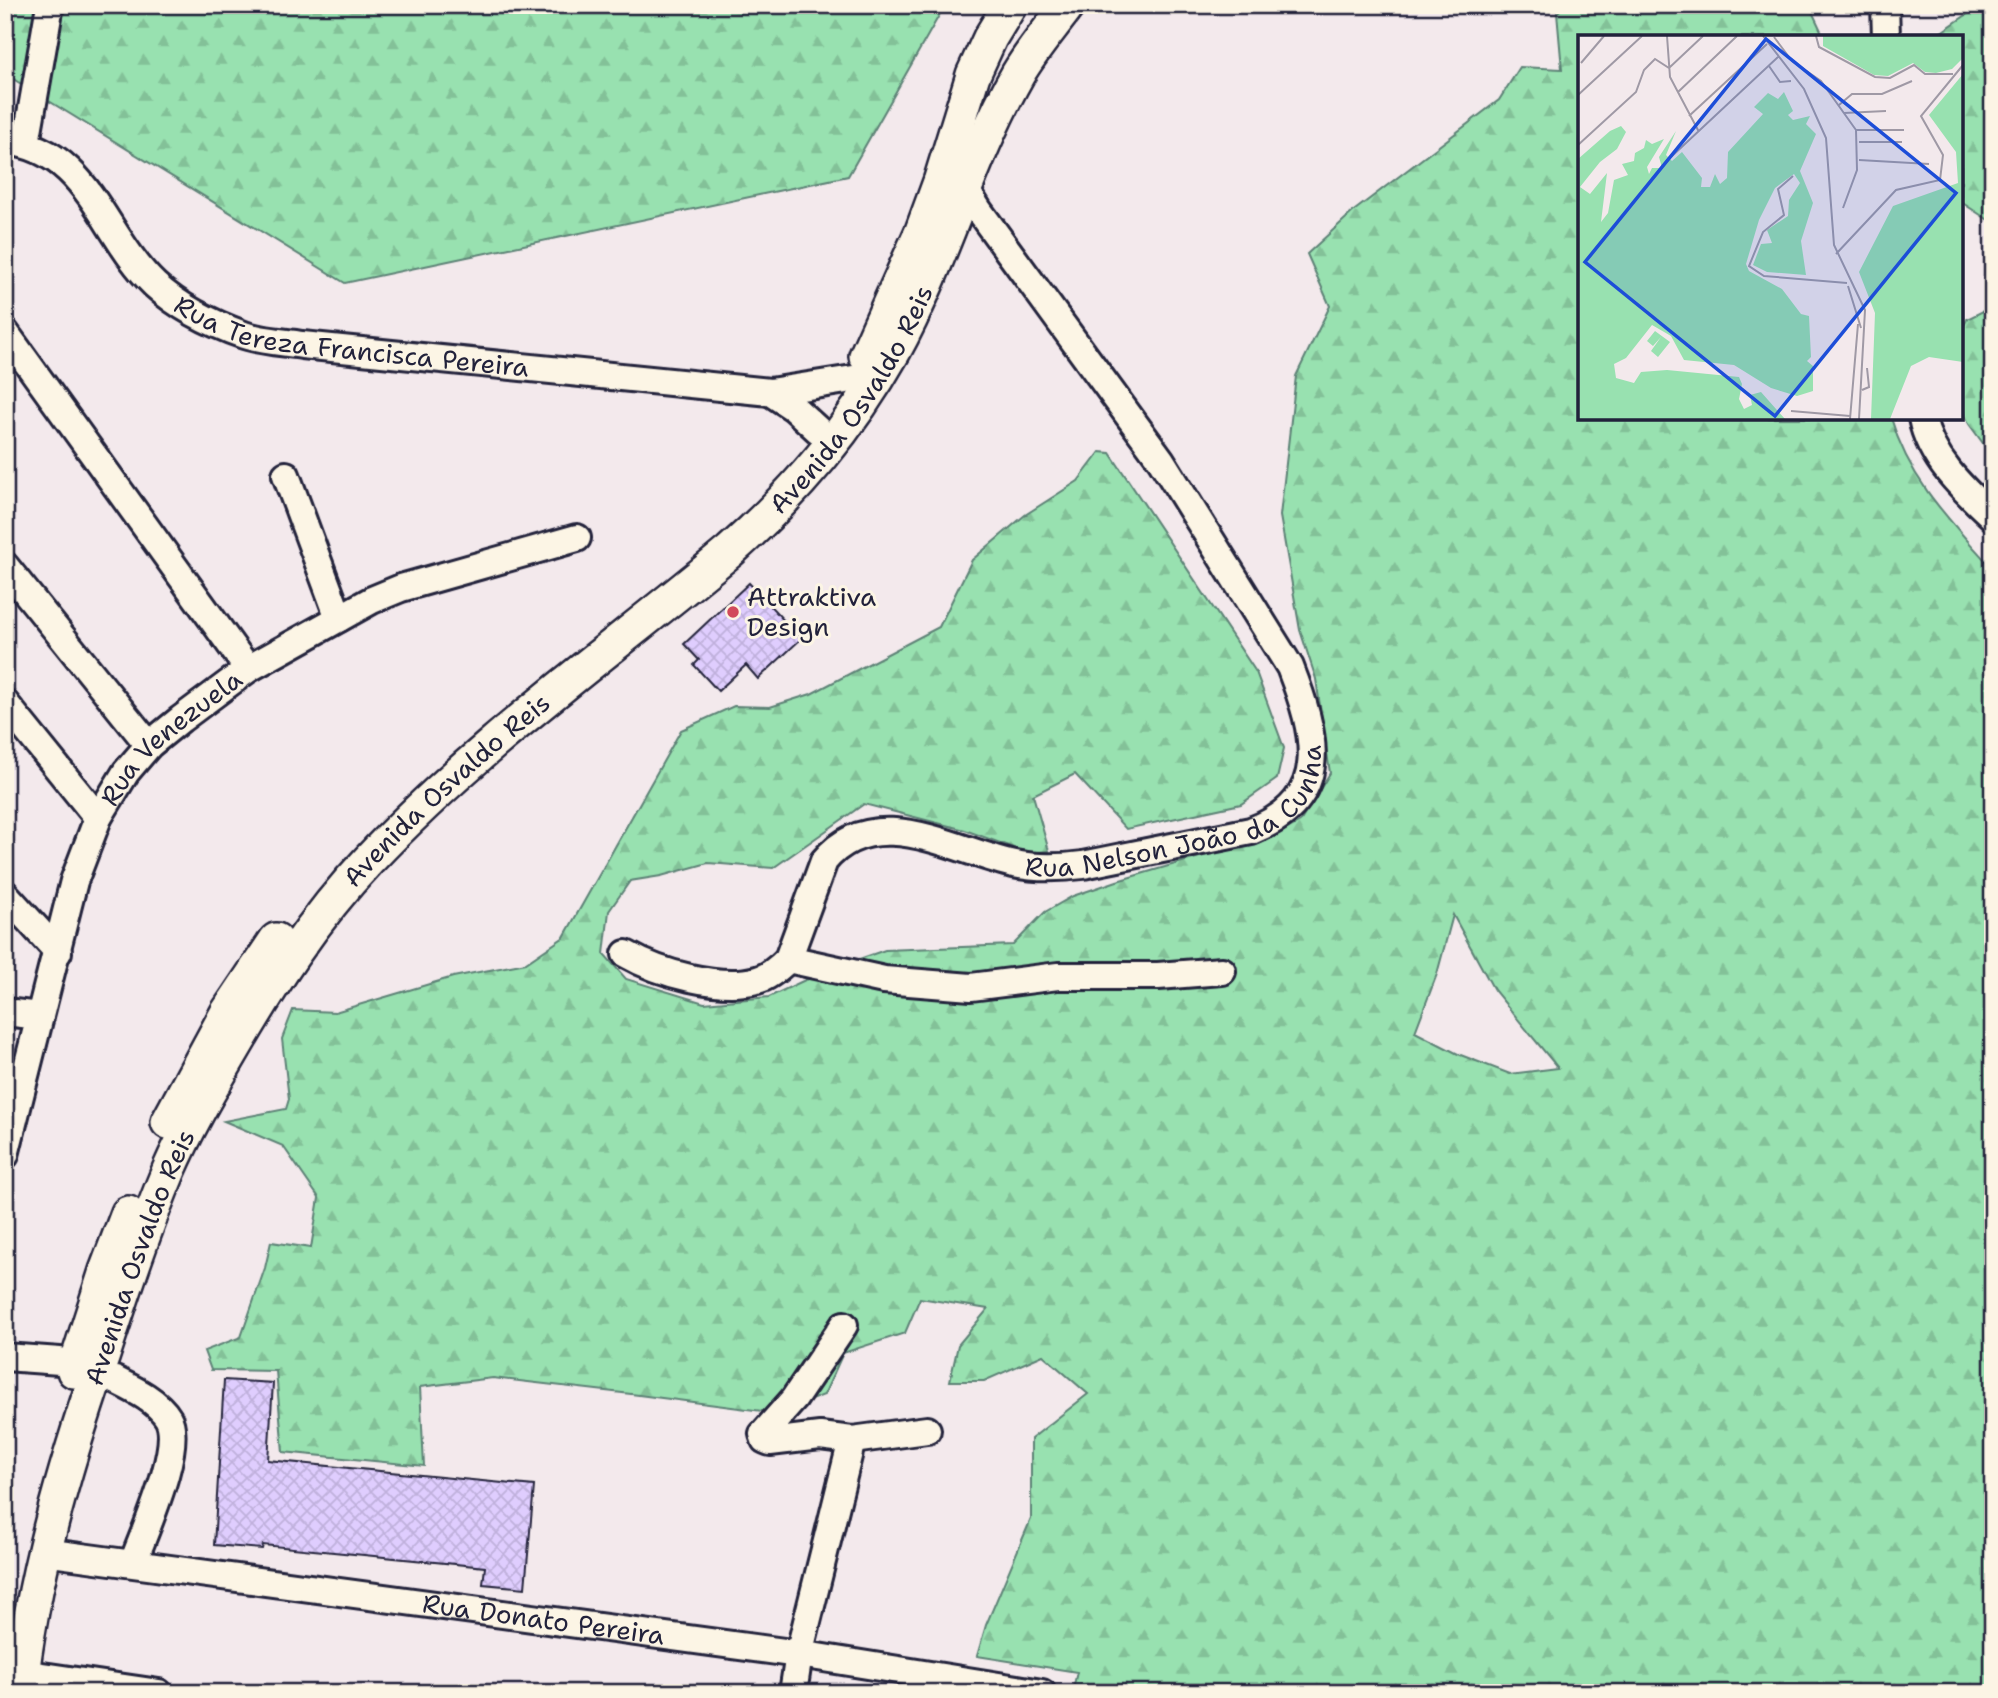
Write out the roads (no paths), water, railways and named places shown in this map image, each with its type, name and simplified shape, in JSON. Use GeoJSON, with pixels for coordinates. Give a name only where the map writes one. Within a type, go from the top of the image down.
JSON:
{"type":"FeatureCollection","features":[{"type":"Feature","properties":{"kind":"main road","name":"Avenida Osvaldo Reis"},"geometry":{"type":"LineString","coordinates":[[5,1637],[18,1566],[37,1493],[106,1271],[142,1181],[203,1053],[250,977],[337,864],[394,804],[731,524],[782,474],[818,430],[871,348],[922,231],[973,75],[990,38],[1010,5]]}},
{"type":"Feature","properties":{"kind":"main road","name":"Avenida Osvaldo Reis"},"geometry":{"type":"LineString","coordinates":[[21,1683],[44,1552],[69,1455],[139,1248],[170,1167],[199,1110],[276,980],[337,896],[439,790],[730,551],[803,481],[835,442],[894,351],[1019,73],[1068,6]]}},
{"type":"Feature","properties":{"kind":"street"},"geometry":{"type":"LineString","coordinates":[[15,142],[50,5]]}},
{"type":"Feature","properties":{"kind":"street"},"geometry":{"type":"LineString","coordinates":[[1885,5],[1886,35]]}},
{"type":"Feature","properties":{"kind":"street","name":"Rua Tereza Francisca Pereira"},"geometry":{"type":"LineString","coordinates":[[15,142],[51,155],[69,169],[154,284],[212,322],[246,336],[302,345],[770,392],[853,379]]}},
{"type":"Feature","properties":{"kind":"street","name":"Rua Nelson João da Cunha"},"geometry":{"type":"LineString","coordinates":[[788,959],[824,862],[835,849],[851,838],[874,833],[905,833],[1033,867],[1083,865],[1251,831],[1273,823],[1301,796],[1310,773],[1311,728],[1305,705],[1290,667],[1272,635],[1161,460],[966,190]]}},
{"type":"Feature","properties":{"kind":"street"},"geometry":{"type":"LineString","coordinates":[[5,332],[248,669]]}},
{"type":"Feature","properties":{"kind":"street","name":"Rua Tereza Francisca Pereira"},"geometry":{"type":"LineString","coordinates":[[770,392],[794,408],[818,430]]}},
{"type":"Feature","properties":{"kind":"street"},"geometry":{"type":"LineString","coordinates":[[1923,420],[1935,451],[1947,470],[1993,517]]}},
{"type":"Feature","properties":{"kind":"street"},"geometry":{"type":"LineString","coordinates":[[286,474],[339,618]]}},
{"type":"Feature","properties":{"kind":"street","name":"Rua Venezuela"},"geometry":{"type":"LineString","coordinates":[[5,1155],[74,881],[98,818],[126,772],[149,745],[248,669],[339,618],[401,588],[577,538]]}},
{"type":"Feature","properties":{"kind":"street"},"geometry":{"type":"LineString","coordinates":[[5,566],[149,745]]}},
{"type":"Feature","properties":{"kind":"street"},"geometry":{"type":"LineString","coordinates":[[5,703],[98,818]]}},
{"type":"Feature","properties":{"kind":"street"},"geometry":{"type":"LineString","coordinates":[[5,894],[58,952]]}},
{"type":"Feature","properties":{"kind":"street"},"geometry":{"type":"LineString","coordinates":[[626,954],[647,967],[720,982],[758,980],[788,959],[884,980],[971,986],[1058,976],[1158,976],[1222,971]]}},
{"type":"Feature","properties":{"kind":"street"},"geometry":{"type":"LineString","coordinates":[[5,1012],[40,1016]]}},
{"type":"Feature","properties":{"kind":"street"},"geometry":{"type":"LineString","coordinates":[[844,1325],[794,1399],[763,1434],[770,1442],[820,1436],[852,1440],[927,1430]]}},
{"type":"Feature","properties":{"kind":"street"},"geometry":{"type":"LineString","coordinates":[[5,1357],[60,1361]]}},
{"type":"Feature","properties":{"kind":"street"},"geometry":{"type":"LineString","coordinates":[[115,1380],[157,1406],[167,1416],[173,1430],[167,1468],[133,1563]]}},
{"type":"Feature","properties":{"kind":"street"},"geometry":{"type":"LineString","coordinates":[[793,1693],[799,1654],[852,1440]]}},
{"type":"Feature","properties":{"kind":"street","name":"Rua Donato Pereira"},"geometry":{"type":"LineString","coordinates":[[44,1552],[799,1654],[1042,1693]]}},
{"type":"Feature","properties":{"kind":"street"},"geometry":{"type":"LineString","coordinates":[[21,1683],[159,1693]]}},
{"type":"Feature","properties":{"kind":"place","name":"Attraktiva Design"},"geometry":{"type":"Point","coordinates":[733,612]}}]}
